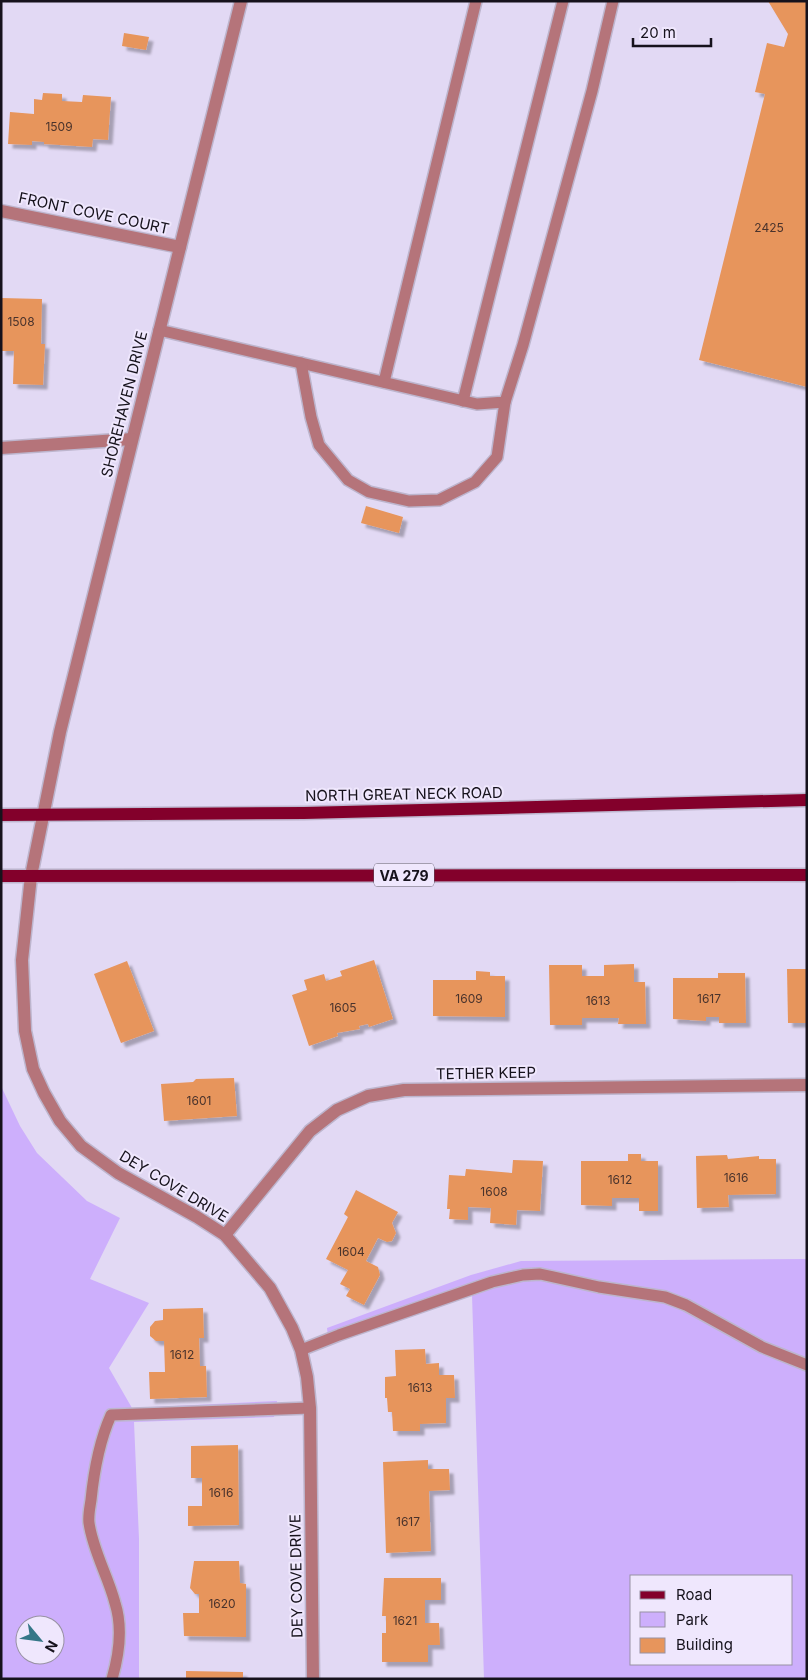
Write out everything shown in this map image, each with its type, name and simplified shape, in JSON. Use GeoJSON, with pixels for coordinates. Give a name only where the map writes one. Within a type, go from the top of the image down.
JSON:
{"type":"FeatureCollection","features":[{"type":"Feature","properties":{"kind":"main road","name":"NORTH GREAT NECK ROAD"},"geometry":{"type":"LineString","coordinates":[[1,815],[304,813],[807,800]]}},
{"type":"Feature","properties":{"kind":"main road","name":"VA 279"},"geometry":{"type":"LineString","coordinates":[[1,876],[807,875]]}},
{"type":"Feature","properties":{"kind":"street","name":"SHOREHAVEN DRIVE"},"geometry":{"type":"LineString","coordinates":[[44,816],[60,732],[241,1]]}},
{"type":"Feature","properties":{"kind":"street","name":"FRONT COVE COURT"},"geometry":{"type":"LineString","coordinates":[[1,211],[180,248]]}},
{"type":"Feature","properties":{"kind":"street"},"geometry":{"type":"LineString","coordinates":[[1,448],[132,439]]}},
{"type":"Feature","properties":{"kind":"street","name":"DEY COVE DRIVE"},"geometry":{"type":"LineString","coordinates":[[44,816],[31,876],[22,960],[26,1031],[34,1069],[44,1093],[60,1121],[81,1146],[118,1173],[197,1217],[225,1235],[270,1288],[292,1328],[301,1350],[307,1377],[310,1408],[313,1679]]}},
{"type":"Feature","properties":{"kind":"street","name":"TETHER KEEP"},"geometry":{"type":"LineString","coordinates":[[225,1235],[310,1131],[337,1110],[368,1096],[404,1090],[807,1085]]}},
{"type":"Feature","properties":{"kind":"lane"},"geometry":{"type":"LineString","coordinates":[[384,382],[476,1]]}},
{"type":"Feature","properties":{"kind":"lane"},"geometry":{"type":"LineString","coordinates":[[463,401],[563,1]]}},
{"type":"Feature","properties":{"kind":"lane"},"geometry":{"type":"LineString","coordinates":[[301,363],[318,445],[348,480],[369,492],[409,501],[439,500],[475,482],[497,456],[505,402],[524,345],[592,91],[613,1]]}},
{"type":"Feature","properties":{"kind":"lane"},"geometry":{"type":"LineString","coordinates":[[159,330],[477,404],[505,402]]}},
{"type":"Feature","properties":{"kind":"lane"},"geometry":{"type":"LineString","coordinates":[[301,1350],[492,1282],[523,1275],[540,1274],[599,1287],[665,1297],[686,1305],[762,1347],[807,1365]]}},
{"type":"Feature","properties":{"kind":"lane"},"geometry":{"type":"LineString","coordinates":[[112,1679],[117,1661],[119,1636],[116,1604],[98,1560],[89,1522],[93,1474],[102,1435],[111,1414],[310,1408]]}},
{"type":"Feature","properties":{"kind":"green space"},"geometry":{"type":"Polygon","coordinates":[[[1,1086],[20,1126],[37,1153],[87,1201],[120,1218],[90,1279],[149,1303],[109,1368],[132,1408],[277,1401],[274,1417],[134,1422],[139,1539],[139,1679],[1,1679],[1,1086]]]}},
{"type":"Feature","properties":{"kind":"green space"},"geometry":{"type":"Polygon","coordinates":[[[807,1259],[807,1679],[484,1679],[472,1295],[329,1345],[327,1328],[471,1275],[521,1261],[807,1259]]]}},
{"type":"Feature","properties":{"kind":"building"},"geometry":{"type":"Polygon","coordinates":[[[768,1],[807,1],[807,387],[699,360],[765,94],[755,92],[767,43],[784,47],[788,34],[768,1]]]}},
{"type":"Feature","properties":{"kind":"building"},"geometry":{"type":"Polygon","coordinates":[[[124,33],[149,37],[146,50],[122,46],[124,33]]]}},
{"type":"Feature","properties":{"kind":"building"},"geometry":{"type":"Polygon","coordinates":[[[43,93],[62,94],[62,101],[82,102],[83,95],[111,97],[108,140],[93,139],[92,147],[44,144],[44,142],[32,141],[32,145],[8,144],[10,112],[34,114],[34,99],[42,100],[43,93]]]}},
{"type":"Feature","properties":{"kind":"building"},"geometry":{"type":"Polygon","coordinates":[[[1,298],[42,299],[41,344],[45,344],[43,385],[13,384],[14,351],[1,351],[1,298]]]}},
{"type":"Feature","properties":{"kind":"building"},"geometry":{"type":"Polygon","coordinates":[[[366,506],[403,517],[399,533],[361,523],[366,506]]]}},
{"type":"Feature","properties":{"kind":"building"},"geometry":{"type":"Polygon","coordinates":[[[374,960],[393,1019],[369,1027],[368,1024],[359,1026],[360,1029],[337,1033],[338,1036],[309,1046],[292,995],[307,990],[304,980],[324,974],[326,981],[342,976],[340,971],[374,960]]]}},
{"type":"Feature","properties":{"kind":"building"},"geometry":{"type":"Polygon","coordinates":[[[127,961],[154,1031],[121,1043],[94,974],[127,961]]]}},
{"type":"Feature","properties":{"kind":"building"},"geometry":{"type":"Polygon","coordinates":[[[634,964],[634,982],[645,982],[646,1024],[618,1024],[619,1018],[582,1018],[582,1025],[550,1025],[549,965],[582,965],[582,976],[604,976],[604,965],[634,964]]]}},
{"type":"Feature","properties":{"kind":"building"},"geometry":{"type":"Polygon","coordinates":[[[787,969],[807,969],[807,1023],[788,1023],[787,969]]]}},
{"type":"Feature","properties":{"kind":"building"},"geometry":{"type":"Polygon","coordinates":[[[476,971],[490,972],[490,976],[505,976],[505,1017],[433,1016],[433,980],[476,980],[476,971]]]}},
{"type":"Feature","properties":{"kind":"building"},"geometry":{"type":"Polygon","coordinates":[[[718,973],[745,973],[746,1023],[719,1023],[719,1017],[706,1017],[706,1021],[673,1019],[673,978],[718,978],[718,973]]]}},
{"type":"Feature","properties":{"kind":"building"},"geometry":{"type":"Polygon","coordinates":[[[234,1078],[237,1116],[164,1121],[161,1084],[193,1082],[196,1079],[234,1078]]]}},
{"type":"Feature","properties":{"kind":"building"},"geometry":{"type":"Polygon","coordinates":[[[628,1154],[641,1154],[641,1161],[658,1161],[658,1211],[639,1211],[639,1198],[612,1198],[612,1206],[581,1205],[581,1161],[628,1161],[628,1154]]]}},
{"type":"Feature","properties":{"kind":"building"},"geometry":{"type":"Polygon","coordinates":[[[727,1155],[728,1159],[759,1156],[759,1159],[776,1159],[776,1194],[728,1195],[729,1207],[697,1208],[696,1156],[727,1155]]]}},
{"type":"Feature","properties":{"kind":"building"},"geometry":{"type":"Polygon","coordinates":[[[513,1160],[543,1161],[540,1211],[517,1210],[516,1225],[490,1223],[491,1208],[468,1207],[468,1220],[449,1219],[450,1209],[447,1209],[449,1175],[465,1176],[466,1169],[512,1173],[513,1160]]]}},
{"type":"Feature","properties":{"kind":"building"},"geometry":{"type":"Polygon","coordinates":[[[356,1190],[398,1212],[392,1223],[396,1233],[392,1241],[387,1242],[378,1238],[366,1261],[378,1267],[380,1275],[364,1305],[346,1296],[350,1289],[340,1284],[348,1270],[326,1259],[348,1217],[344,1214],[356,1190]]]}},
{"type":"Feature","properties":{"kind":"building"},"geometry":{"type":"Polygon","coordinates":[[[203,1308],[204,1338],[199,1338],[200,1366],[206,1366],[207,1397],[150,1399],[149,1372],[165,1372],[164,1341],[156,1341],[150,1336],[150,1327],[155,1321],[163,1320],[163,1309],[203,1308]]]}},
{"type":"Feature","properties":{"kind":"building"},"geometry":{"type":"Polygon","coordinates":[[[425,1349],[426,1364],[439,1363],[439,1375],[454,1375],[455,1398],[446,1398],[446,1423],[420,1424],[420,1431],[393,1431],[392,1412],[388,1412],[387,1398],[385,1398],[385,1377],[396,1376],[395,1350],[425,1349]]]}},
{"type":"Feature","properties":{"kind":"building"},"geometry":{"type":"Polygon","coordinates":[[[238,1445],[239,1525],[188,1526],[188,1506],[202,1506],[202,1478],[191,1478],[191,1446],[238,1445]]]}},
{"type":"Feature","properties":{"kind":"building"},"geometry":{"type":"Polygon","coordinates":[[[428,1460],[428,1469],[449,1469],[450,1490],[429,1491],[431,1551],[386,1553],[383,1462],[428,1460]]]}},
{"type":"Feature","properties":{"kind":"building"},"geometry":{"type":"Polygon","coordinates":[[[194,1561],[239,1561],[240,1583],[246,1584],[246,1637],[184,1636],[183,1613],[199,1613],[199,1594],[195,1594],[190,1588],[194,1561]]]}},
{"type":"Feature","properties":{"kind":"building"},"geometry":{"type":"Polygon","coordinates":[[[384,1578],[441,1578],[441,1600],[425,1600],[425,1623],[439,1623],[440,1645],[428,1645],[428,1662],[382,1662],[382,1633],[386,1633],[386,1616],[382,1616],[384,1578]]]}},
{"type":"Feature","properties":{"kind":"building"},"geometry":{"type":"Polygon","coordinates":[[[186,1671],[243,1672],[243,1679],[186,1679],[186,1671]]]}}]}
